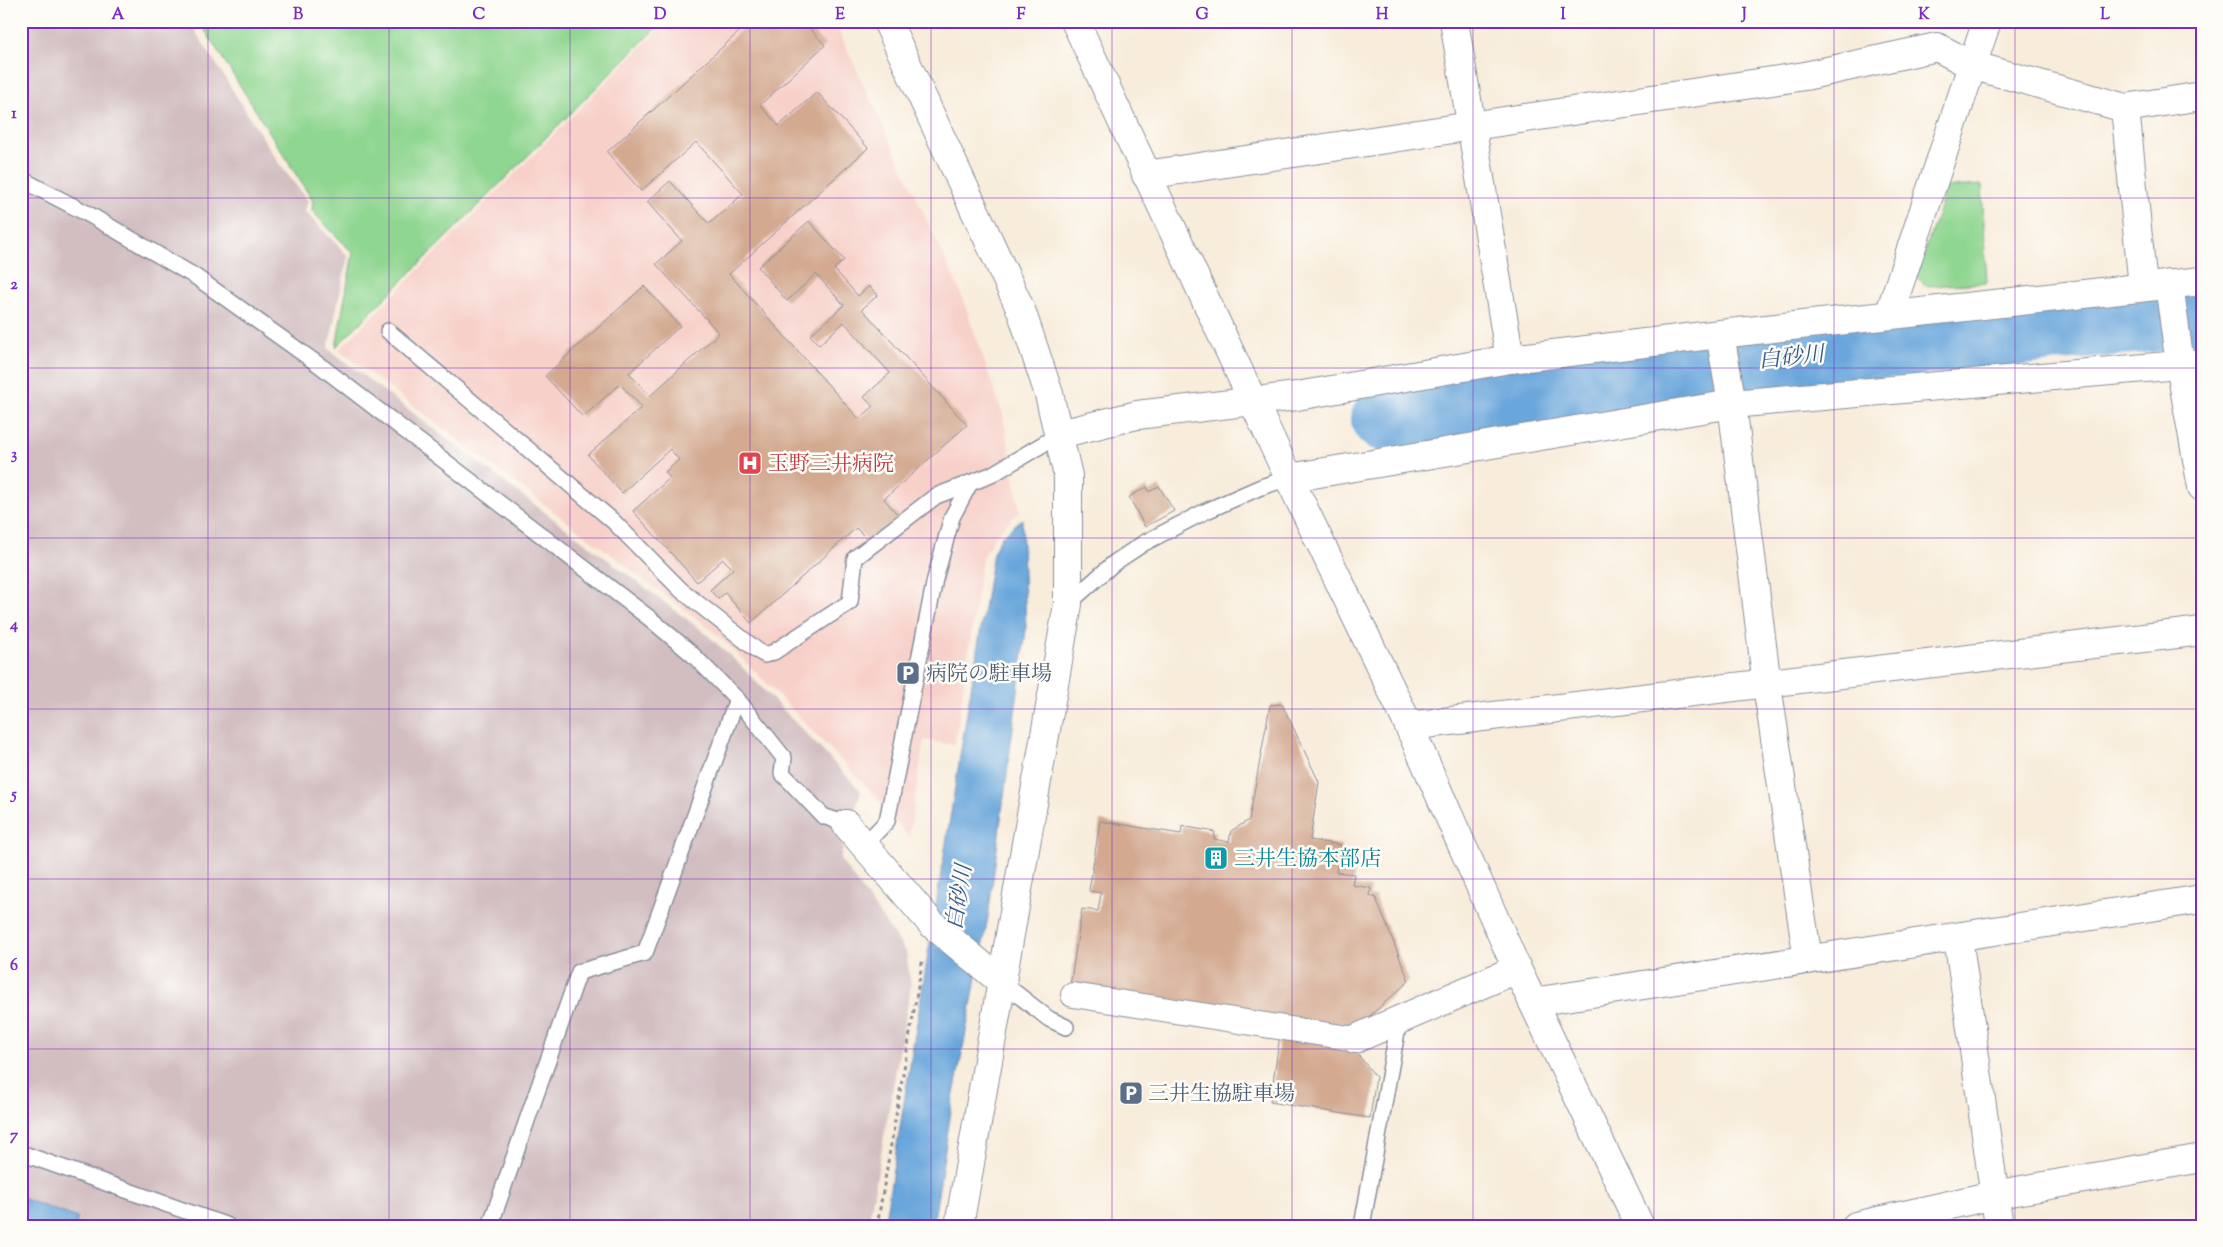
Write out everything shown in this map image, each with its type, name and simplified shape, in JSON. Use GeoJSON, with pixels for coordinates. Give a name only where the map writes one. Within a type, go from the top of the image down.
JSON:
{"type":"FeatureCollection","features":[{"type":"Feature","properties":{"kind":"street"},"geometry":{"type":"LineString","coordinates":[[887,21],[1021,310],[1049,394],[1060,434],[1068,476],[1068,604],[959,1226]]}},
{"type":"Feature","properties":{"kind":"street"},"geometry":{"type":"LineString","coordinates":[[1075,21],[1146,175],[1409,726],[1517,969],[1640,1226]]}},
{"type":"Feature","properties":{"kind":"street"},"geometry":{"type":"LineString","coordinates":[[1454,21],[1510,359]]}},
{"type":"Feature","properties":{"kind":"street"},"geometry":{"type":"LineString","coordinates":[[1889,315],[1987,21]]}},
{"type":"Feature","properties":{"kind":"street"},"geometry":{"type":"LineString","coordinates":[[1146,175],[1805,76],[1937,47],[1971,65],[2125,108],[2202,96]]}},
{"type":"Feature","properties":{"kind":"street"},"geometry":{"type":"LineString","coordinates":[[2125,108],[2162,292],[2187,358],[2202,487]]}},
{"type":"Feature","properties":{"kind":"street"},"geometry":{"type":"LineString","coordinates":[[1060,434],[1137,415],[1254,402],[1510,359],[1722,345],[1889,315],[2162,292],[2202,281]]}},
{"type":"Feature","properties":{"kind":"street"},"geometry":{"type":"LineString","coordinates":[[1722,345],[1731,398],[1767,685],[1808,960]]}},
{"type":"Feature","properties":{"kind":"street"},"geometry":{"type":"LineString","coordinates":[[1290,478],[1731,398],[2187,358]]}},
{"type":"Feature","properties":{"kind":"street"},"geometry":{"type":"LineString","coordinates":[[1409,726],[1767,685],[2202,631]]}},
{"type":"Feature","properties":{"kind":"street"},"geometry":{"type":"LineString","coordinates":[[846,824],[930,922],[1003,983]]}},
{"type":"Feature","properties":{"kind":"street"},"geometry":{"type":"LineString","coordinates":[[1534,1002],[2202,900]]}},
{"type":"Feature","properties":{"kind":"street"},"geometry":{"type":"LineString","coordinates":[[1958,938],[1999,1226]]}},
{"type":"Feature","properties":{"kind":"street"},"geometry":{"type":"LineString","coordinates":[[1073,995],[1355,1040],[1517,969]]}},
{"type":"Feature","properties":{"kind":"street"},"geometry":{"type":"LineString","coordinates":[[1856,1226],[1994,1196],[2202,1158]]}},
{"type":"Feature","properties":{"kind":"lane"},"geometry":{"type":"LineString","coordinates":[[21,179],[90,215],[196,277],[322,367],[648,617],[692,654],[737,699],[784,758],[782,773],[824,816],[846,824]]}},
{"type":"Feature","properties":{"kind":"lane"},"geometry":{"type":"LineString","coordinates":[[388,331],[613,521],[681,590],[758,651],[765,654],[774,652],[850,602],[855,558],[936,496],[991,475],[1060,434]]}},
{"type":"Feature","properties":{"kind":"lane"},"geometry":{"type":"LineString","coordinates":[[1068,604],[1114,563],[1144,543],[1253,490],[1290,478]]}},
{"type":"Feature","properties":{"kind":"lane"},"geometry":{"type":"LineString","coordinates":[[864,846],[887,820],[935,578],[952,517],[970,483]]}},
{"type":"Feature","properties":{"kind":"lane"},"geometry":{"type":"LineString","coordinates":[[490,1226],[580,972],[645,953],[737,699]]}},
{"type":"Feature","properties":{"kind":"lane"},"geometry":{"type":"LineString","coordinates":[[1003,983],[1049,1019],[1066,1027]]}},
{"type":"Feature","properties":{"kind":"lane"},"geometry":{"type":"LineString","coordinates":[[1362,1226],[1399,1020]]}},
{"type":"Feature","properties":{"kind":"lane"},"geometry":{"type":"LineString","coordinates":[[21,1153],[228,1226]]}},
{"type":"Feature","properties":{"kind":"path"},"geometry":{"type":"LineString","coordinates":[[2202,21],[2202,30]]}},
{"type":"Feature","properties":{"kind":"path"},"geometry":{"type":"LineString","coordinates":[[877,1226],[930,922]]}},
{"type":"Feature","properties":{"kind":"shaded area"},"geometry":{"type":"Polygon","coordinates":[[[21,21],[189,21],[280,165],[308,201],[304,211],[348,256],[328,349],[705,633],[738,663],[861,791],[840,859],[906,952],[911,986],[868,1226],[21,1226],[21,21]]]}},
{"type":"Feature","properties":{"kind":"shaded area","name":"玉野三井病院"},"geometry":{"type":"Polygon","coordinates":[[[667,21],[834,21],[960,291],[1003,415],[1020,511],[995,535],[982,559],[955,745],[924,740],[909,837],[868,788],[748,664],[709,628],[339,350],[667,21]]]}},
{"type":"Feature","properties":{"kind":"green space"},"geometry":{"type":"Polygon","coordinates":[[[199,21],[663,21],[336,347],[353,253],[312,211],[313,201],[199,21]]]}},
{"type":"Feature","properties":{"kind":"green space"},"geometry":{"type":"Polygon","coordinates":[[[1982,185],[1987,283],[1927,286],[1916,277],[1947,187],[1982,185]]]}},
{"type":"Feature","properties":{"kind":"water"},"geometry":{"type":"Polygon","coordinates":[[[1022,519],[1026,630],[988,917],[952,1105],[933,1226],[884,1226],[993,553],[1001,537],[1022,519]]]}},
{"type":"Feature","properties":{"kind":"water"},"geometry":{"type":"Polygon","coordinates":[[[21,1198],[78,1218],[75,1226],[21,1226],[21,1198]]]}},
{"type":"Feature","properties":{"kind":"building"},"geometry":{"type":"Polygon","coordinates":[[[751,21],[803,21],[825,45],[760,105],[779,126],[817,92],[868,148],[729,274],[859,419],[873,407],[864,397],[890,373],[844,322],[819,345],[810,335],[844,305],[816,274],[787,301],[758,267],[809,221],[844,260],[834,269],[858,296],[869,286],[878,295],[862,309],[967,425],[884,499],[899,516],[870,542],[856,528],[751,623],[725,593],[718,599],[710,590],[733,569],[723,559],[697,582],[633,511],[670,478],[665,472],[679,460],[670,449],[622,493],[588,455],[642,407],[620,384],[583,417],[545,376],[644,286],[680,326],[629,373],[650,396],[719,333],[656,264],[682,241],[647,202],[670,181],[709,224],[743,194],[696,142],[641,191],[607,152],[751,21]]]}},
{"type":"Feature","properties":{"kind":"building"},"geometry":{"type":"Polygon","coordinates":[[[1159,486],[1174,511],[1145,527],[1129,497],[1147,487],[1149,492],[1159,486]]]}},
{"type":"Feature","properties":{"kind":"building","name":"三井生協本部店"},"geometry":{"type":"Polygon","coordinates":[[[1282,704],[1319,782],[1310,840],[1341,845],[1336,872],[1354,874],[1352,885],[1371,888],[1370,896],[1375,896],[1409,981],[1353,1031],[1351,1046],[1376,1077],[1370,1118],[1270,1102],[1280,1035],[1070,986],[1082,909],[1098,911],[1101,893],[1089,891],[1100,821],[1181,834],[1182,826],[1215,832],[1214,839],[1229,842],[1231,831],[1249,820],[1270,705],[1282,704]]]}},
{"type":"Feature","properties":{"kind":"waterway","name":"白砂川"},"geometry":{"type":"LineString","coordinates":[[1383,419],[1739,361],[2202,315]]}},
{"type":"Feature","properties":{"kind":"place","name":"玉野三井病院"},"geometry":{"type":"Point","coordinates":[750,463]}},
{"type":"Feature","properties":{"kind":"place","name":"病院の駐車場"},"geometry":{"type":"Point","coordinates":[908,673]}},
{"type":"Feature","properties":{"kind":"place","name":"三井生協本部店"},"geometry":{"type":"Point","coordinates":[1216,858]}},
{"type":"Feature","properties":{"kind":"place","name":"三井生協駐車場"},"geometry":{"type":"Point","coordinates":[1131,1093]}}]}
